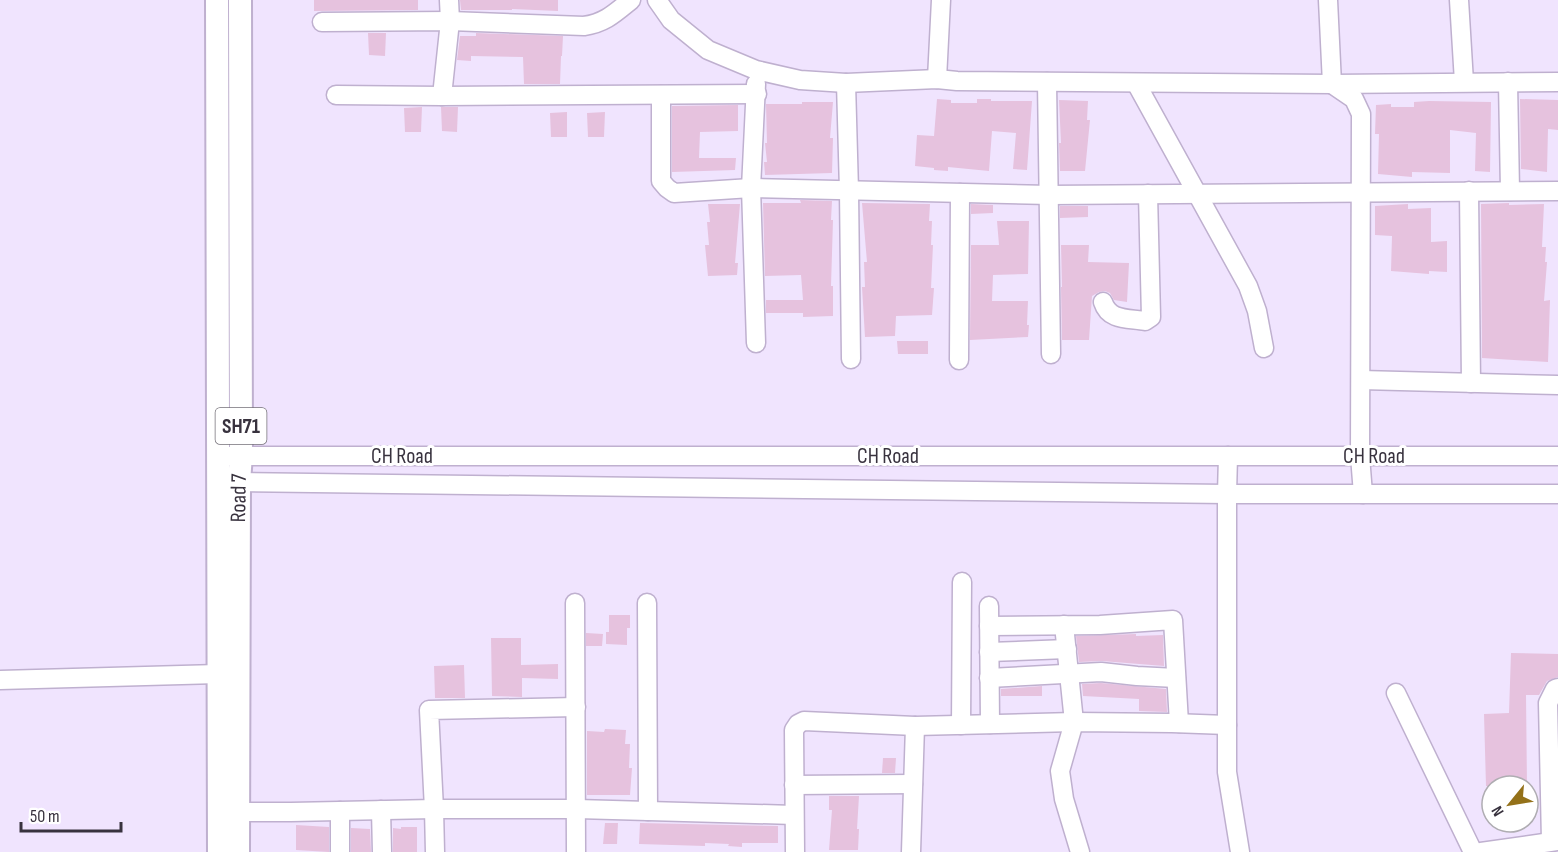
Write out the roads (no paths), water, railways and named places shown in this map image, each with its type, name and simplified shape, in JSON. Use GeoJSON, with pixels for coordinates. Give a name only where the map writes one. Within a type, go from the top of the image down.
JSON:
{"type":"FeatureCollection","features":[{"type":"Feature","properties":{"kind":"main road","name":"Road 7"},"geometry":{"type":"LineString","coordinates":[[217,0],[217,456],[228,482],[238,852]]}},
{"type":"Feature","properties":{"kind":"main road","name":"Road 7"},"geometry":{"type":"LineString","coordinates":[[219,852],[218,674],[228,482],[241,455],[240,0]]}},
{"type":"Feature","properties":{"kind":"street"},"geometry":{"type":"LineString","coordinates":[[442,96],[450,21],[449,0]]}},
{"type":"Feature","properties":{"kind":"street"},"geometry":{"type":"LineString","coordinates":[[322,22],[450,21],[584,26],[607,20],[631,0]]}},
{"type":"Feature","properties":{"kind":"street"},"geometry":{"type":"LineString","coordinates":[[657,0],[671,20],[708,50],[756,70],[800,80],[846,83],[937,79],[1332,84],[1558,82]]}},
{"type":"Feature","properties":{"kind":"street"},"geometry":{"type":"LineString","coordinates":[[937,79],[941,0]]}},
{"type":"Feature","properties":{"kind":"street"},"geometry":{"type":"LineString","coordinates":[[1328,0],[1332,84]]}},
{"type":"Feature","properties":{"kind":"street"},"geometry":{"type":"LineString","coordinates":[[1459,0],[1464,82]]}},
{"type":"Feature","properties":{"kind":"street"},"geometry":{"type":"LineString","coordinates":[[756,70],[757,94],[751,188],[756,343]]}},
{"type":"Feature","properties":{"kind":"street"},"geometry":{"type":"LineString","coordinates":[[1047,82],[1051,354]]}},
{"type":"Feature","properties":{"kind":"street"},"geometry":{"type":"LineString","coordinates":[[1508,82],[1510,191]]}},
{"type":"Feature","properties":{"kind":"street"},"geometry":{"type":"LineString","coordinates":[[846,83],[851,359]]}},
{"type":"Feature","properties":{"kind":"street"},"geometry":{"type":"LineString","coordinates":[[1136,83],[1248,286],[1257,311],[1264,348]]}},
{"type":"Feature","properties":{"kind":"street"},"geometry":{"type":"LineString","coordinates":[[1332,84],[1354,99],[1361,114],[1360,456],[1363,494]]}},
{"type":"Feature","properties":{"kind":"street"},"geometry":{"type":"LineString","coordinates":[[336,95],[757,94]]}},
{"type":"Feature","properties":{"kind":"street"},"geometry":{"type":"LineString","coordinates":[[661,95],[661,182],[674,192],[751,188],[1050,195],[1558,191]]}},
{"type":"Feature","properties":{"kind":"street"},"geometry":{"type":"LineString","coordinates":[[1469,191],[1471,383]]}},
{"type":"Feature","properties":{"kind":"street"},"geometry":{"type":"LineString","coordinates":[[959,360],[960,193]]}},
{"type":"Feature","properties":{"kind":"street"},"geometry":{"type":"LineString","coordinates":[[1103,302],[1108,313],[1113,316],[1145,321],[1151,317],[1148,194]]}},
{"type":"Feature","properties":{"kind":"street"},"geometry":{"type":"LineString","coordinates":[[1360,380],[1558,385]]}},
{"type":"Feature","properties":{"kind":"street","name":"CH Road"},"geometry":{"type":"LineString","coordinates":[[217,456],[1558,456]]}},
{"type":"Feature","properties":{"kind":"street"},"geometry":{"type":"LineString","coordinates":[[1228,456],[1227,772],[1240,852]]}},
{"type":"Feature","properties":{"kind":"street","name":"CH Road"},"geometry":{"type":"LineString","coordinates":[[228,482],[1227,494],[1558,494]]}},
{"type":"Feature","properties":{"kind":"street"},"geometry":{"type":"LineString","coordinates":[[961,725],[962,582]]}},
{"type":"Feature","properties":{"kind":"street"},"geometry":{"type":"LineString","coordinates":[[575,603],[576,852]]}},
{"type":"Feature","properties":{"kind":"street"},"geometry":{"type":"LineString","coordinates":[[646,603],[648,811]]}},
{"type":"Feature","properties":{"kind":"street"},"geometry":{"type":"LineString","coordinates":[[988,606],[990,724]]}},
{"type":"Feature","properties":{"kind":"street"},"geometry":{"type":"LineString","coordinates":[[989,626],[1136,624],[1173,620],[1179,723]]}},
{"type":"Feature","properties":{"kind":"street"},"geometry":{"type":"LineString","coordinates":[[1064,625],[1074,722],[1060,771],[1064,799],[1080,852]]}},
{"type":"Feature","properties":{"kind":"street"},"geometry":{"type":"LineString","coordinates":[[989,652],[1067,649]]}},
{"type":"Feature","properties":{"kind":"street"},"geometry":{"type":"LineString","coordinates":[[989,678],[1101,672],[1176,678]]}},
{"type":"Feature","properties":{"kind":"street"},"geometry":{"type":"LineString","coordinates":[[0,680],[218,674]]}},
{"type":"Feature","properties":{"kind":"street"},"geometry":{"type":"LineString","coordinates":[[1481,852],[1554,841],[1548,703],[1555,689],[1558,688]]}},
{"type":"Feature","properties":{"kind":"street"},"geometry":{"type":"LineString","coordinates":[[1396,693],[1473,852]]}},
{"type":"Feature","properties":{"kind":"street"},"geometry":{"type":"LineString","coordinates":[[435,852],[429,710],[576,707]]}},
{"type":"Feature","properties":{"kind":"street"},"geometry":{"type":"LineString","coordinates":[[795,852],[794,730],[804,721],[915,726],[1074,722],[1227,725]]}},
{"type":"Feature","properties":{"kind":"street"},"geometry":{"type":"LineString","coordinates":[[911,852],[915,726]]}},
{"type":"Feature","properties":{"kind":"street"},"geometry":{"type":"LineString","coordinates":[[794,785],[913,784]]}},
{"type":"Feature","properties":{"kind":"street"},"geometry":{"type":"LineString","coordinates":[[238,812],[577,809],[794,815]]}},
{"type":"Feature","properties":{"kind":"street"},"geometry":{"type":"LineString","coordinates":[[381,810],[381,852]]}},
{"type":"Feature","properties":{"kind":"street"},"geometry":{"type":"LineString","coordinates":[[340,811],[340,852]]}}]}
